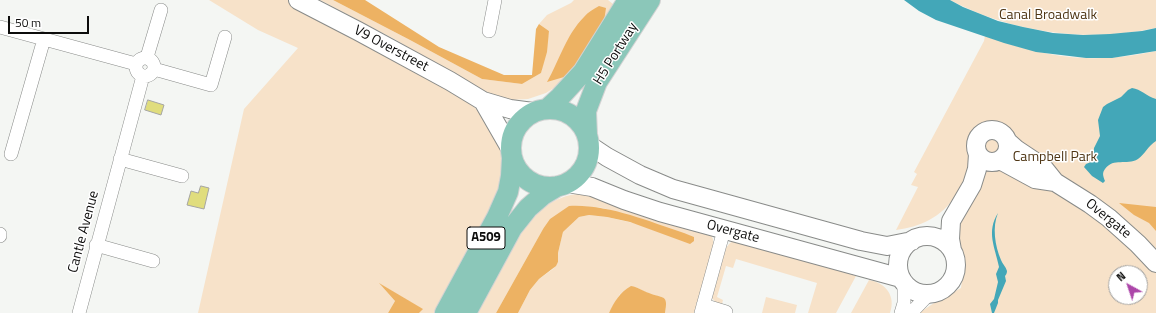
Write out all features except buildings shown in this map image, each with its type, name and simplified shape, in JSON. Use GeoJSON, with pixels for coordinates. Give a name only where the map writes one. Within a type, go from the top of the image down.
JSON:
{"type":"FeatureCollection","features":[{"type":"Feature","properties":{"kind":"main road","name":"H5 Portway"},"geometry":{"type":"LineString","coordinates":[[540,110],[560,97],[583,72],[628,0]]}},
{"type":"Feature","properties":{"kind":"main road","name":"H5 Portway"},"geometry":{"type":"LineString","coordinates":[[588,140],[586,111],[597,82],[650,0]]}},
{"type":"Feature","properties":{"kind":"main road"},"geometry":{"type":"LineString","coordinates":[[540,110],[560,110],[571,115],[580,124],[588,140]]}},
{"type":"Feature","properties":{"kind":"main road","name":"A509"},"geometry":{"type":"LineString","coordinates":[[445,313],[497,217],[508,192],[511,176],[512,137],[524,118],[540,110]]}},
{"type":"Feature","properties":{"kind":"main road","name":"A509"},"geometry":{"type":"LineString","coordinates":[[466,313],[512,228],[528,208],[543,195],[577,176],[584,167],[588,156],[588,140]]}},
{"type":"Feature","properties":{"kind":"main road"},"geometry":{"type":"LineString","coordinates":[[511,153],[516,169],[524,178],[534,184],[546,187],[563,184]]}},
{"type":"Feature","properties":{"kind":"street","name":"V9 Overstreet"},"geometry":{"type":"LineString","coordinates":[[298,0],[450,81],[483,101],[510,109],[540,110]]}},
{"type":"Feature","properties":{"kind":"street"},"geometry":{"type":"LineString","coordinates":[[489,31],[495,0]]}},
{"type":"Feature","properties":{"kind":"street"},"geometry":{"type":"LineString","coordinates":[[0,27],[44,39],[142,60],[152,60],[155,66],[154,69],[151,74],[146,76],[143,76],[136,70],[142,60],[161,10]]}},
{"type":"Feature","properties":{"kind":"street"},"geometry":{"type":"LineString","coordinates":[[154,69],[211,85],[225,37]]}},
{"type":"Feature","properties":{"kind":"street"},"geometry":{"type":"LineString","coordinates":[[11,154],[44,39]]}},
{"type":"Feature","properties":{"kind":"street","name":"Cantle Avenue"},"geometry":{"type":"LineString","coordinates":[[79,313],[96,245],[143,76]]}},
{"type":"Feature","properties":{"kind":"street","name":"V9 Overstreet"},"geometry":{"type":"LineString","coordinates":[[483,101],[511,153]]}},
{"type":"Feature","properties":{"kind":"street"},"geometry":{"type":"LineString","coordinates":[[991,130],[1001,133],[1007,141],[1008,145],[1006,154],[998,161],[986,161],[978,154],[976,146],[977,142],[982,134],[986,132],[991,130]]}},
{"type":"Feature","properties":{"kind":"street","name":"Overgate"},"geometry":{"type":"LineString","coordinates":[[588,140],[607,157],[640,175],[673,189],[861,241],[887,246],[920,239],[952,221]]}},
{"type":"Feature","properties":{"kind":"street","name":"Overgate"},"geometry":{"type":"LineString","coordinates":[[1007,141],[1043,168],[1055,182],[1109,218],[1156,262]]}},
{"type":"Feature","properties":{"kind":"street","name":"Overgate"},"geometry":{"type":"LineString","coordinates":[[952,250],[950,239],[952,221],[972,185],[977,170],[978,154]]}},
{"type":"Feature","properties":{"kind":"street"},"geometry":{"type":"LineString","coordinates":[[120,159],[182,176]]}},
{"type":"Feature","properties":{"kind":"street","name":"Overgate"},"geometry":{"type":"LineString","coordinates":[[972,185],[998,161],[1036,179],[1055,182]]}},
{"type":"Feature","properties":{"kind":"street","name":"Overgate"},"geometry":{"type":"LineString","coordinates":[[563,184],[592,187],[660,212],[851,264],[903,280]]}},
{"type":"Feature","properties":{"kind":"street"},"geometry":{"type":"LineString","coordinates":[[724,230],[702,309],[726,312]]}},
{"type":"Feature","properties":{"kind":"street"},"geometry":{"type":"LineString","coordinates":[[901,313],[904,303],[903,280],[899,270],[899,261],[906,246],[920,239],[935,238],[941,240],[952,250],[955,257],[955,273],[952,280],[942,290],[928,294],[919,293],[911,289],[903,280]]}},
{"type":"Feature","properties":{"kind":"street"},"geometry":{"type":"LineString","coordinates":[[96,245],[153,261]]}},
{"type":"Feature","properties":{"kind":"street"},"geometry":{"type":"LineString","coordinates":[[911,313],[928,294]]}},
{"type":"Feature","properties":{"kind":"green space"},"geometry":{"type":"Polygon","coordinates":[[[209,0],[289,0],[454,90],[480,112],[501,149],[503,159],[497,217],[445,313],[419,313],[422,309],[380,284],[395,301],[388,313],[198,313],[244,109],[298,48],[258,30],[209,0]]]}},
{"type":"Feature","properties":{"kind":"green space"},"geometry":{"type":"Polygon","coordinates":[[[320,0],[333,0],[482,79],[522,84],[541,73],[549,31],[539,24],[547,15],[574,0],[608,0],[613,4],[616,0],[628,0],[560,84],[546,93],[528,99],[508,100],[486,95],[396,40],[320,0]]]}},
{"type":"Feature","properties":{"kind":"green space","name":"Canal Broadwalk"},"geometry":{"type":"Polygon","coordinates":[[[950,0],[1156,0],[1156,28],[1103,35],[1050,32],[999,20],[950,0]]]}},
{"type":"Feature","properties":{"kind":"green space","name":"Campbell Park"},"geometry":{"type":"Polygon","coordinates":[[[985,36],[1034,51],[1060,56],[1103,58],[1121,57],[1156,51],[1156,313],[919,313],[961,288],[964,262],[954,257],[963,200],[955,196],[944,210],[930,220],[905,229],[896,230],[918,187],[911,185],[917,174],[914,172],[984,41],[985,36]]]}},
{"type":"Feature","properties":{"kind":"green space"},"geometry":{"type":"Polygon","coordinates":[[[588,194],[710,233],[714,246],[695,313],[665,313],[666,303],[664,298],[650,294],[635,287],[620,294],[609,313],[518,313],[530,290],[539,279],[553,269],[558,262],[558,253],[563,232],[579,217],[589,215],[607,217],[694,237],[603,208],[581,206],[543,229],[496,313],[475,313],[529,221],[554,201],[570,195],[588,194]]]}},
{"type":"Feature","properties":{"kind":"green space"},"geometry":{"type":"Polygon","coordinates":[[[735,239],[845,268],[844,272],[856,276],[836,313],[808,313],[817,283],[736,259],[733,268],[726,266],[717,297],[723,300],[722,304],[717,304],[712,298],[726,248],[735,239]]]}},
{"type":"Feature","properties":{"kind":"green space"},"geometry":{"type":"Polygon","coordinates":[[[869,280],[880,284],[888,291],[892,301],[890,313],[851,313],[869,280]]]}},
{"type":"Feature","properties":{"kind":"green space"},"geometry":{"type":"Polygon","coordinates":[[[766,297],[797,305],[795,313],[762,313],[766,297]]]}},
{"type":"Feature","properties":{"kind":"shaded area"},"geometry":{"type":"Polygon","coordinates":[[[333,0],[365,0],[439,47],[504,75],[532,75],[536,29],[539,24],[549,31],[547,52],[541,73],[522,84],[482,79],[333,0]]]}},
{"type":"Feature","properties":{"kind":"shaded area"},"geometry":{"type":"Polygon","coordinates":[[[599,6],[606,8],[603,28],[580,61],[564,77],[547,82],[572,32],[586,15],[599,6]]]}},
{"type":"Feature","properties":{"kind":"shaded area"},"geometry":{"type":"Polygon","coordinates":[[[1119,203],[1156,207],[1156,231],[1149,223],[1134,215],[1119,203]]]}},
{"type":"Feature","properties":{"kind":"shaded area"},"geometry":{"type":"Polygon","coordinates":[[[569,206],[584,206],[613,210],[684,233],[694,237],[694,241],[690,244],[630,222],[607,217],[589,215],[579,217],[563,232],[556,266],[539,279],[530,290],[518,313],[496,313],[543,229],[550,219],[569,206]]]}},
{"type":"Feature","properties":{"kind":"shaded area"},"geometry":{"type":"Polygon","coordinates":[[[379,283],[423,309],[419,313],[388,313],[395,301],[379,283]]]}},
{"type":"Feature","properties":{"kind":"shaded area"},"geometry":{"type":"Polygon","coordinates":[[[631,286],[665,299],[665,313],[609,313],[618,298],[631,286]]]}},
{"type":"Feature","properties":{"kind":"water"},"geometry":{"type":"Polygon","coordinates":[[[904,0],[950,0],[963,7],[998,21],[1053,33],[1083,35],[1110,34],[1156,28],[1156,51],[1112,58],[1086,58],[1036,52],[936,20],[919,11],[904,0]]]}},
{"type":"Feature","properties":{"kind":"water"},"geometry":{"type":"Polygon","coordinates":[[[1132,88],[1156,99],[1156,141],[1138,159],[1129,162],[1116,162],[1109,165],[1103,172],[1105,181],[1103,183],[1092,176],[1084,167],[1093,160],[1094,148],[1100,136],[1098,120],[1103,107],[1121,97],[1132,88]]]}},
{"type":"Feature","properties":{"kind":"water"},"geometry":{"type":"Polygon","coordinates":[[[998,213],[995,224],[996,243],[1001,260],[1007,271],[1005,276],[1006,281],[994,313],[992,313],[990,304],[994,299],[998,282],[996,274],[999,267],[992,240],[992,233],[994,220],[998,213]]]}}]}
